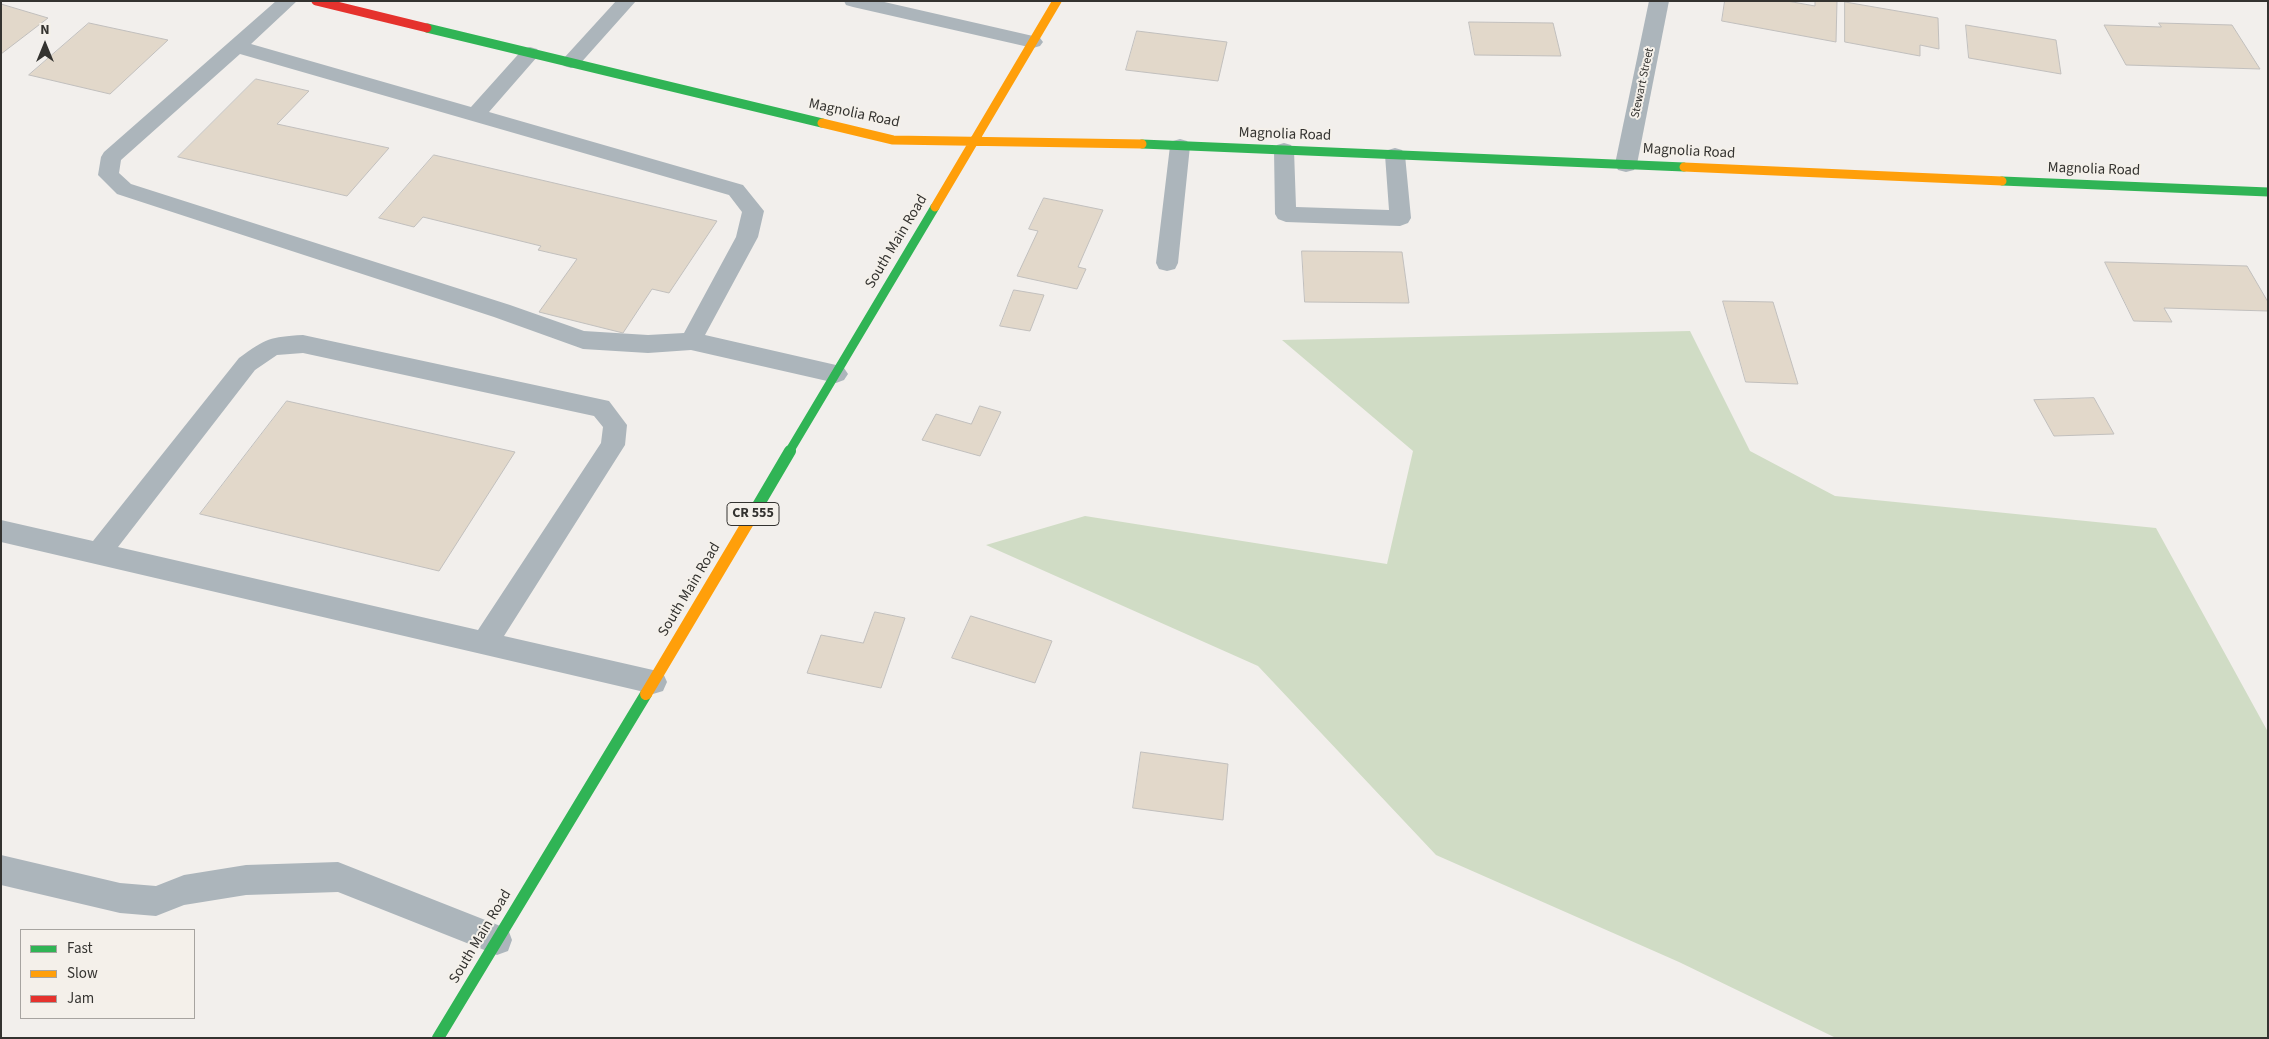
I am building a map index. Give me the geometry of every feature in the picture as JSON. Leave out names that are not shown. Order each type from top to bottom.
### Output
[{"type":"street","name":"Magnolia Road","points":[[316,1],[892,140],[1090,142],[2268,192]]},
{"type":"street","name":"South Main Road","points":[[438,1038],[1057,1]]},
{"type":"street","name":"Stewart Street","points":[[1626,164],[1659,1]]},
{"type":"lane","points":[[288,1],[112,157],[108,175],[124,189],[502,311],[583,340],[648,344],[691,341],[836,374]]},
{"type":"lane","points":[[571,62],[627,1]]},
{"type":"lane","points":[[853,1],[1033,42]]},
{"type":"lane","points":[[238,47],[736,190],[753,211],[747,237],[691,341]]},
{"type":"lane","points":[[475,115],[530,53]]},
{"type":"lane","points":[[1167,263],[1180,146]]},
{"type":"lane","points":[[1284,150],[1286,214],[1400,218],[1395,155]]},
{"type":"lane","points":[[98,554],[246,364],[272,346],[303,344],[601,408],[616,425],[614,445],[484,644]]},
{"type":"lane","points":[[1,531],[652,682]]},
{"type":"lane","points":[[1,870],[120,898],[156,901],[184,890],[246,880],[338,877],[497,940]]},
{"type":"green space","points":[[1690,331],[1750,451],[1835,496],[2156,528],[2268,732],[2268,1038],[1836,1038],[1679,962],[1436,855],[1258,666],[986,545],[1085,516],[1387,564],[1413,451],[1282,340]]},
{"type":"building","points":[[1725,1],[1787,1],[1815,6],[1815,1],[1837,1],[1836,42],[1722,21]]},
{"type":"building","points":[[1845,2],[1938,18],[1939,49],[1920,45],[1920,56],[1845,42]]},
{"type":"building","points":[[1,4],[48,18],[1,54]]},
{"type":"building","points":[[1469,22],[1553,23],[1561,56],[1475,55]]},
{"type":"building","points":[[89,23],[168,40],[110,94],[29,75]]},
{"type":"building","points":[[2159,23],[2232,25],[2260,69],[2126,65],[2104,25],[2161,27]]},
{"type":"building","points":[[1966,25],[2056,40],[2061,74],[1969,58]]},
{"type":"building","points":[[1137,31],[1227,42],[1218,81],[1126,70]]},
{"type":"building","points":[[256,79],[309,91],[277,124],[389,148],[347,196],[178,157]]},
{"type":"building","points":[[434,155],[717,221],[669,293],[652,289],[623,333],[539,312],[577,259],[538,250],[541,246],[423,217],[414,227],[379,218]]},
{"type":"building","points":[[1044,198],[1103,210],[1078,267],[1086,269],[1077,289],[1017,276],[1038,231],[1029,229]]},
{"type":"building","points":[[1302,251],[1402,252],[1409,303],[1305,302]]},
{"type":"building","points":[[2105,262],[2247,266],[2268,302],[2268,311],[2164,308],[2172,322],[2134,321]]},
{"type":"building","points":[[1014,290],[1044,295],[1030,331],[1000,326]]},
{"type":"building","points":[[1723,301],[1773,302],[1798,384],[1746,382]]},
{"type":"building","points":[[2094,398],[2114,434],[2054,436],[2034,400]]},
{"type":"building","points":[[287,401],[515,452],[439,571],[200,514]]},
{"type":"building","points":[[980,406],[1001,412],[980,456],[922,440],[936,414],[971,424]]},
{"type":"building","points":[[875,612],[905,618],[881,688],[807,673],[821,635],[863,643]]},
{"type":"building","points":[[971,616],[1052,641],[1035,683],[952,658]]},
{"type":"building","points":[[1141,752],[1228,764],[1223,820],[1133,808]]},
{"type":"traffic: fast","points":[[427,28],[822,123]]},
{"type":"traffic: fast","points":[[1142,144],[1684,167]]},
{"type":"traffic: fast","points":[[2002,181],[2268,192]]},
{"type":"traffic: fast","points":[[753,514],[935,207]]},
{"type":"traffic: fast","points":[[438,1038],[646,694]]},
{"type":"traffic: slow","points":[[935,207],[1057,1]]},
{"type":"traffic: slow","points":[[822,123],[893,140],[1142,144]]},
{"type":"traffic: slow","points":[[1684,167],[2002,181]]},
{"type":"traffic: slow","points":[[646,694],[753,514]]},
{"type":"traffic: jam","points":[[316,1],[427,28]]}]
